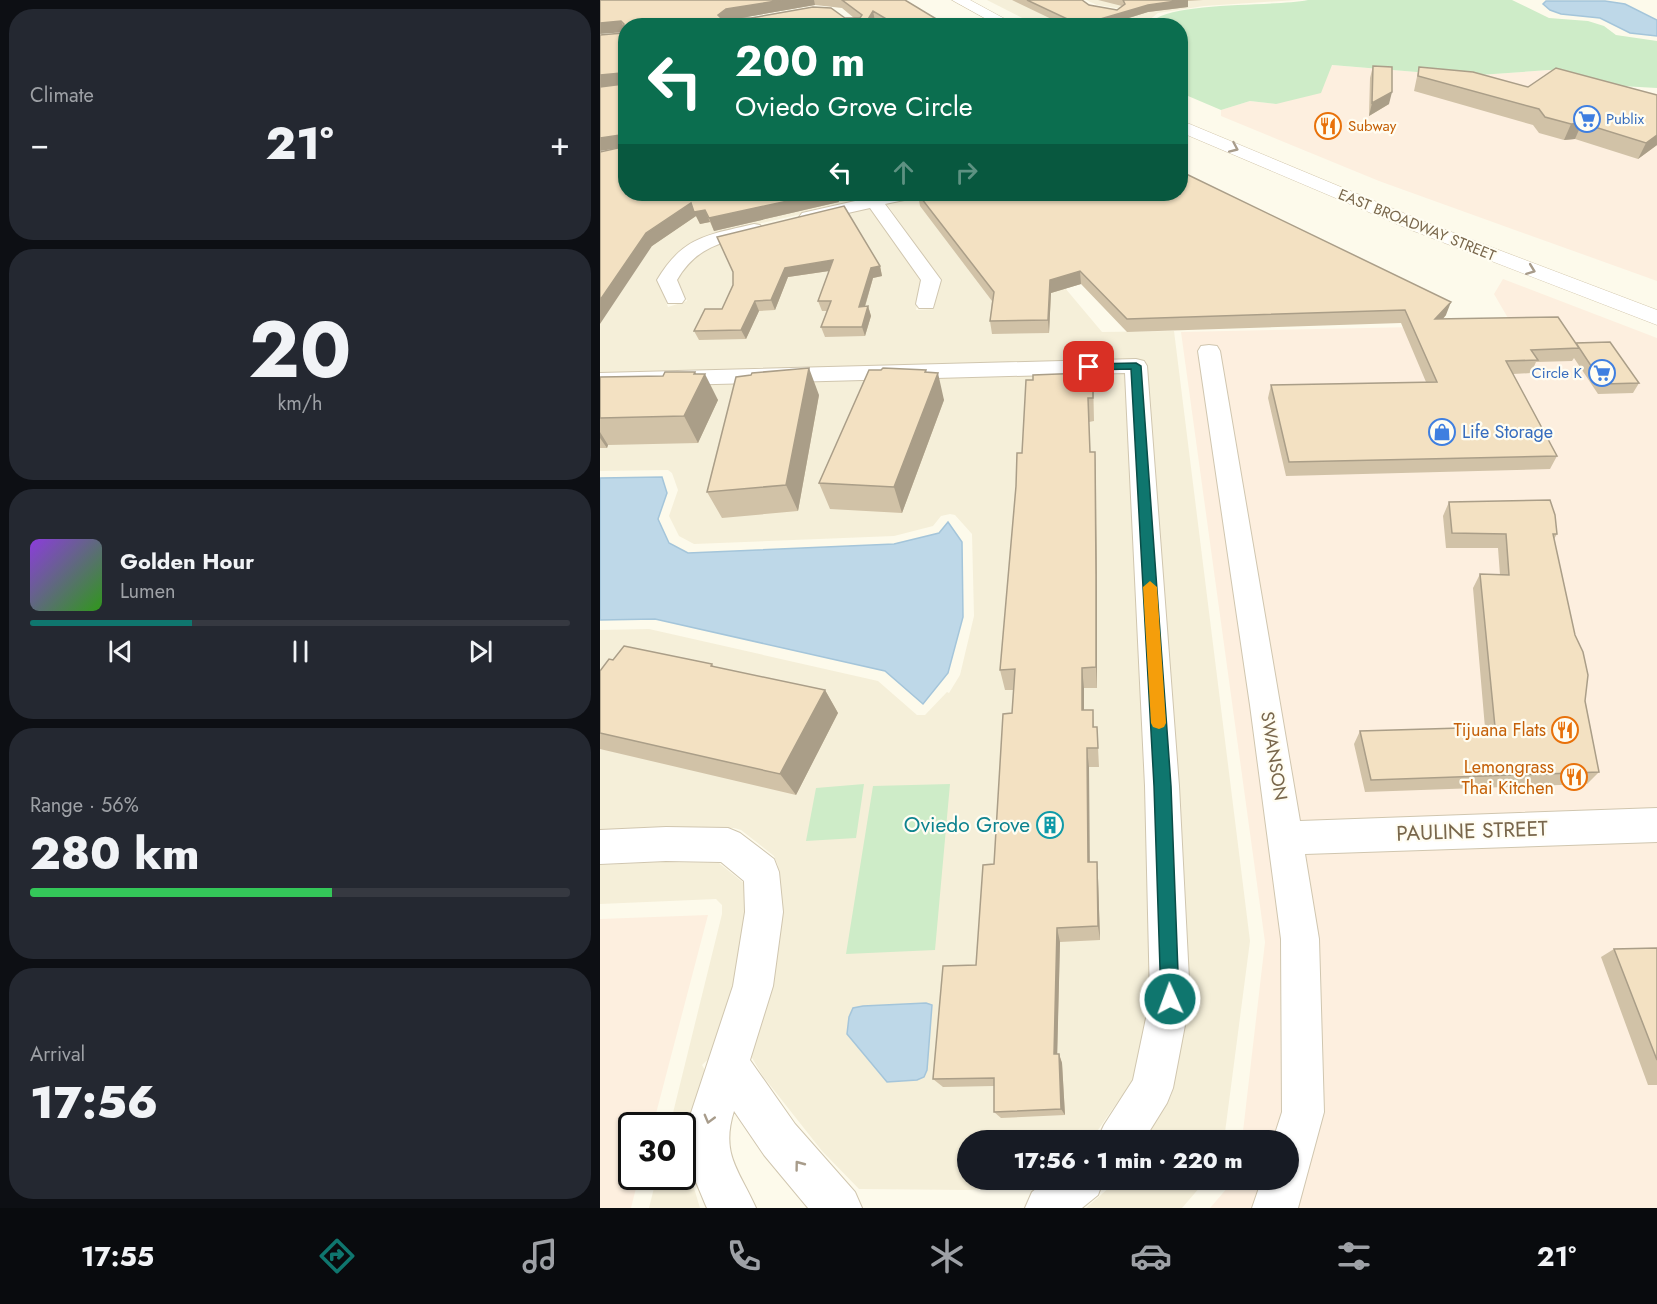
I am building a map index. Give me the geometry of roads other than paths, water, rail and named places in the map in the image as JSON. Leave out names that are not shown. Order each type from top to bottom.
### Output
[{"type":"main road","points":[[942,0],[970,18]]},
{"type":"main road","points":[[959,0],[995,18]]},
{"type":"main road","name":"EAST BROADWAY STREET","points":[[1188,111],[1346,179],[1657,297]]},
{"type":"main road","name":"EAST BROADWAY STREET","points":[[1188,128],[1327,189],[1657,318]]},
{"type":"main road","points":[[1327,189],[1346,179]]},
{"type":"street","points":[[788,221],[858,201]]},
{"type":"street","points":[[875,201],[931,280],[926,304]]},
{"type":"street","points":[[675,300],[667,280],[679,260],[693,249],[723,236],[766,226]]},
{"type":"street","name":"SWANSON","points":[[1209,351],[1300,939],[1303,1112],[1298,1130]]},
{"type":"street","points":[[600,380],[1136,366],[1162,786],[1170,999],[1152,1088],[1125,1130]]},
{"type":"street","name":"PAULINE STREET","points":[[1286,838],[1657,825]]},
{"type":"street","points":[[600,848],[666,844],[728,845],[761,872],[764,912],[753,986],[706,1128],[707,1149],[721,1193],[733,1208]]},
{"type":"street","points":[[729,1064],[746,1094],[806,1174],[839,1208]]},
{"type":"street","points":[[1048,1208],[1069,1190]]},
{"type":"street","points":[[1275,1208],[1281,1190]]},
{"type":"water","points":[[1546,1],[1605,1],[1625,4],[1657,20],[1657,36],[1630,33],[1600,18],[1561,14],[1550,10],[1543,4]]},
{"type":"water","points":[[662,477],[667,493],[658,519],[669,543],[688,553],[894,544],[939,533],[948,522],[962,542],[963,617],[948,673],[923,704],[885,671],[655,619],[600,620],[600,478]]},
{"type":"water","points":[[926,1003],[932,1005],[927,1070],[924,1077],[917,1080],[887,1082],[847,1034],[849,1017],[853,1008]]},
{"type":"place","name":"Publix","points":[[1587,119]]},
{"type":"place","name":"Subway","points":[[1328,126]]},
{"type":"place","name":"Circle K","points":[[1602,373]]},
{"type":"place","name":"Life Storage","points":[[1442,432]]},
{"type":"place","name":"Tijuana Flats","points":[[1565,730]]},
{"type":"place","name":"Lemongrass Thai Kitchen","points":[[1574,777]]},
{"type":"place","name":"Oviedo Grove","points":[[1050,825]]}]
